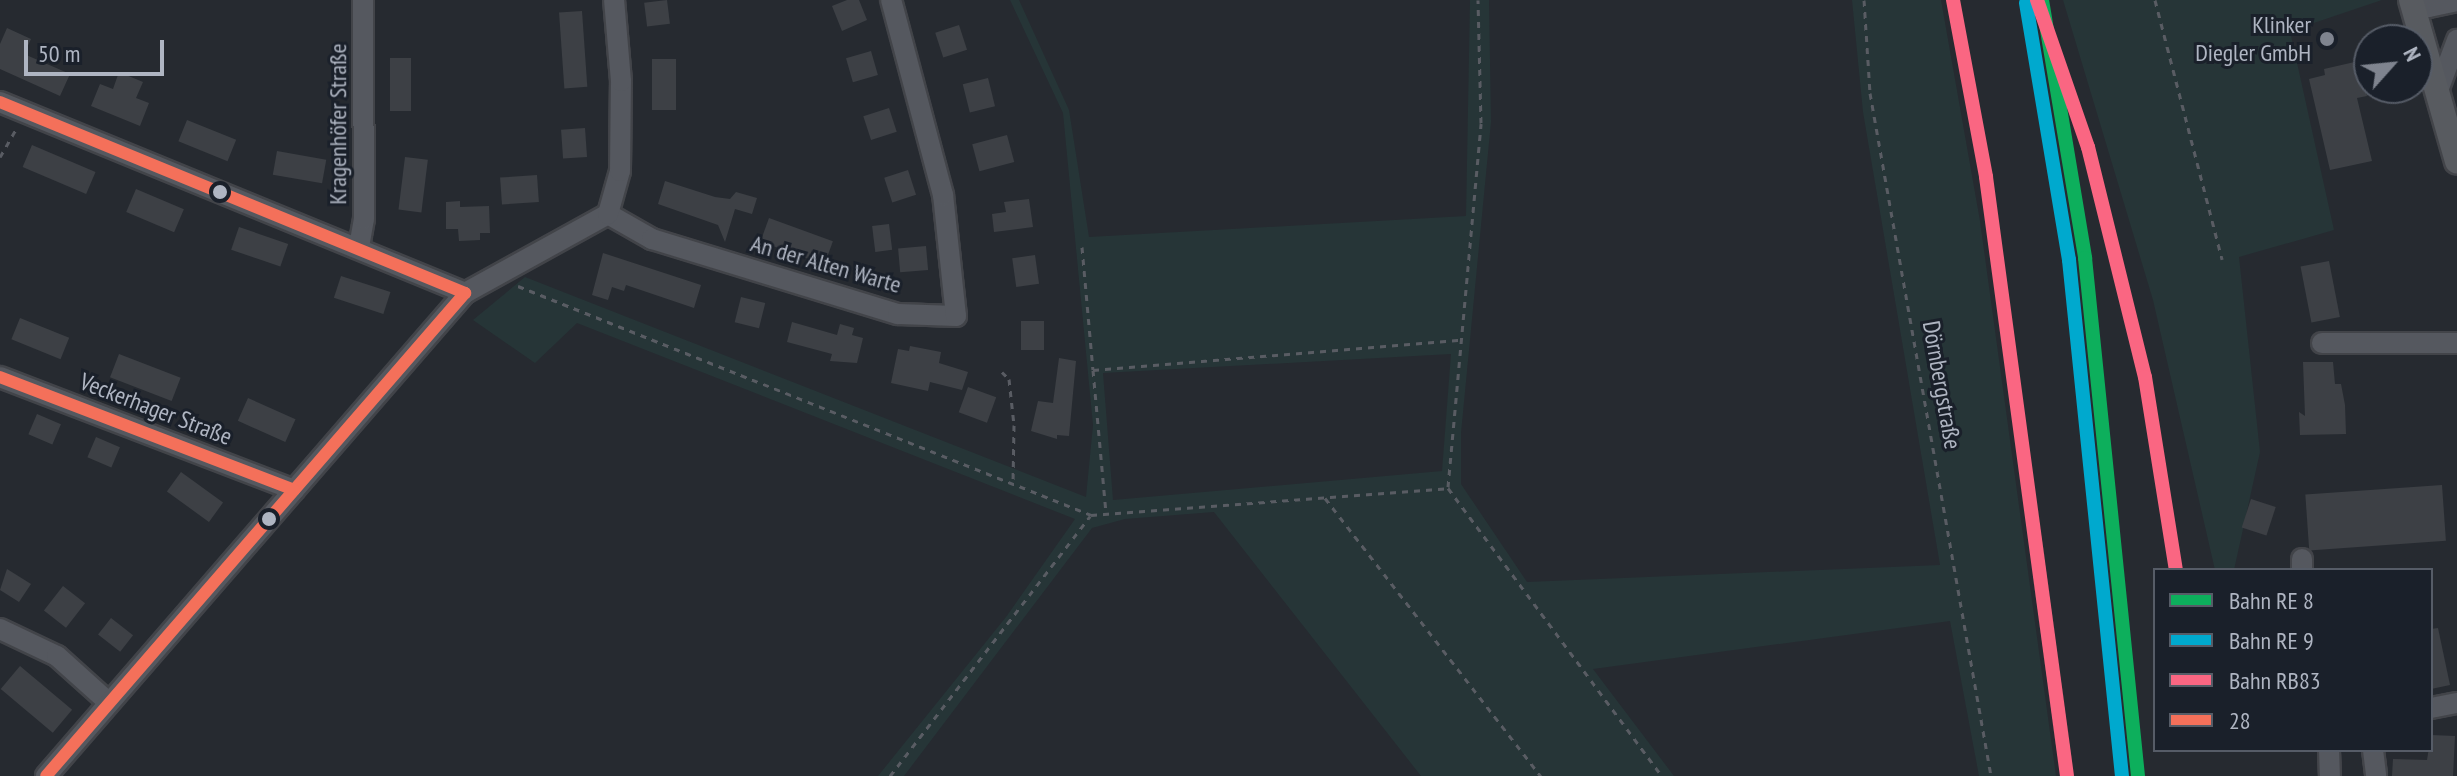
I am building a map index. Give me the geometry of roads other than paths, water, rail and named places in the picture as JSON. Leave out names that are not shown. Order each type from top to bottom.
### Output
[{"type":"main road","points":[[2412,1],[2457,162]]},
{"type":"street","name":"Kragenhöfer Straße","points":[[359,247],[363,0]]},
{"type":"street","points":[[46,776],[465,293],[608,214],[620,171],[621,81],[614,0]]},
{"type":"street","name":"An der Alten Warte","points":[[608,214],[652,239],[898,314],[956,316],[943,195],[891,0]]},
{"type":"street","points":[[2412,1],[2429,7],[2457,1]]},
{"type":"street","points":[[2437,93],[2457,40]]},
{"type":"street","points":[[0,102],[465,293]]},
{"type":"street","points":[[2322,343],[2457,343]]},
{"type":"street","name":"Veckerhager Straße","points":[[0,377],[294,490]]},
{"type":"street","points":[[0,629],[57,656],[108,702]]},
{"type":"street","points":[[2433,708],[2457,703]]},
{"type":"street","points":[[2329,752],[2330,776]]},
{"type":"street","points":[[2373,752],[2376,776]]},
{"type":"rail line","name":"RB83","points":[[1953,0],[1986,177],[2067,776]]},
{"type":"rail line","name":"RB83","points":[[2037,0],[2088,147],[2145,377],[2176,568]]},
{"type":"place","name":"Klinker Diegler GmbH","points":[[2327,39]]}]
